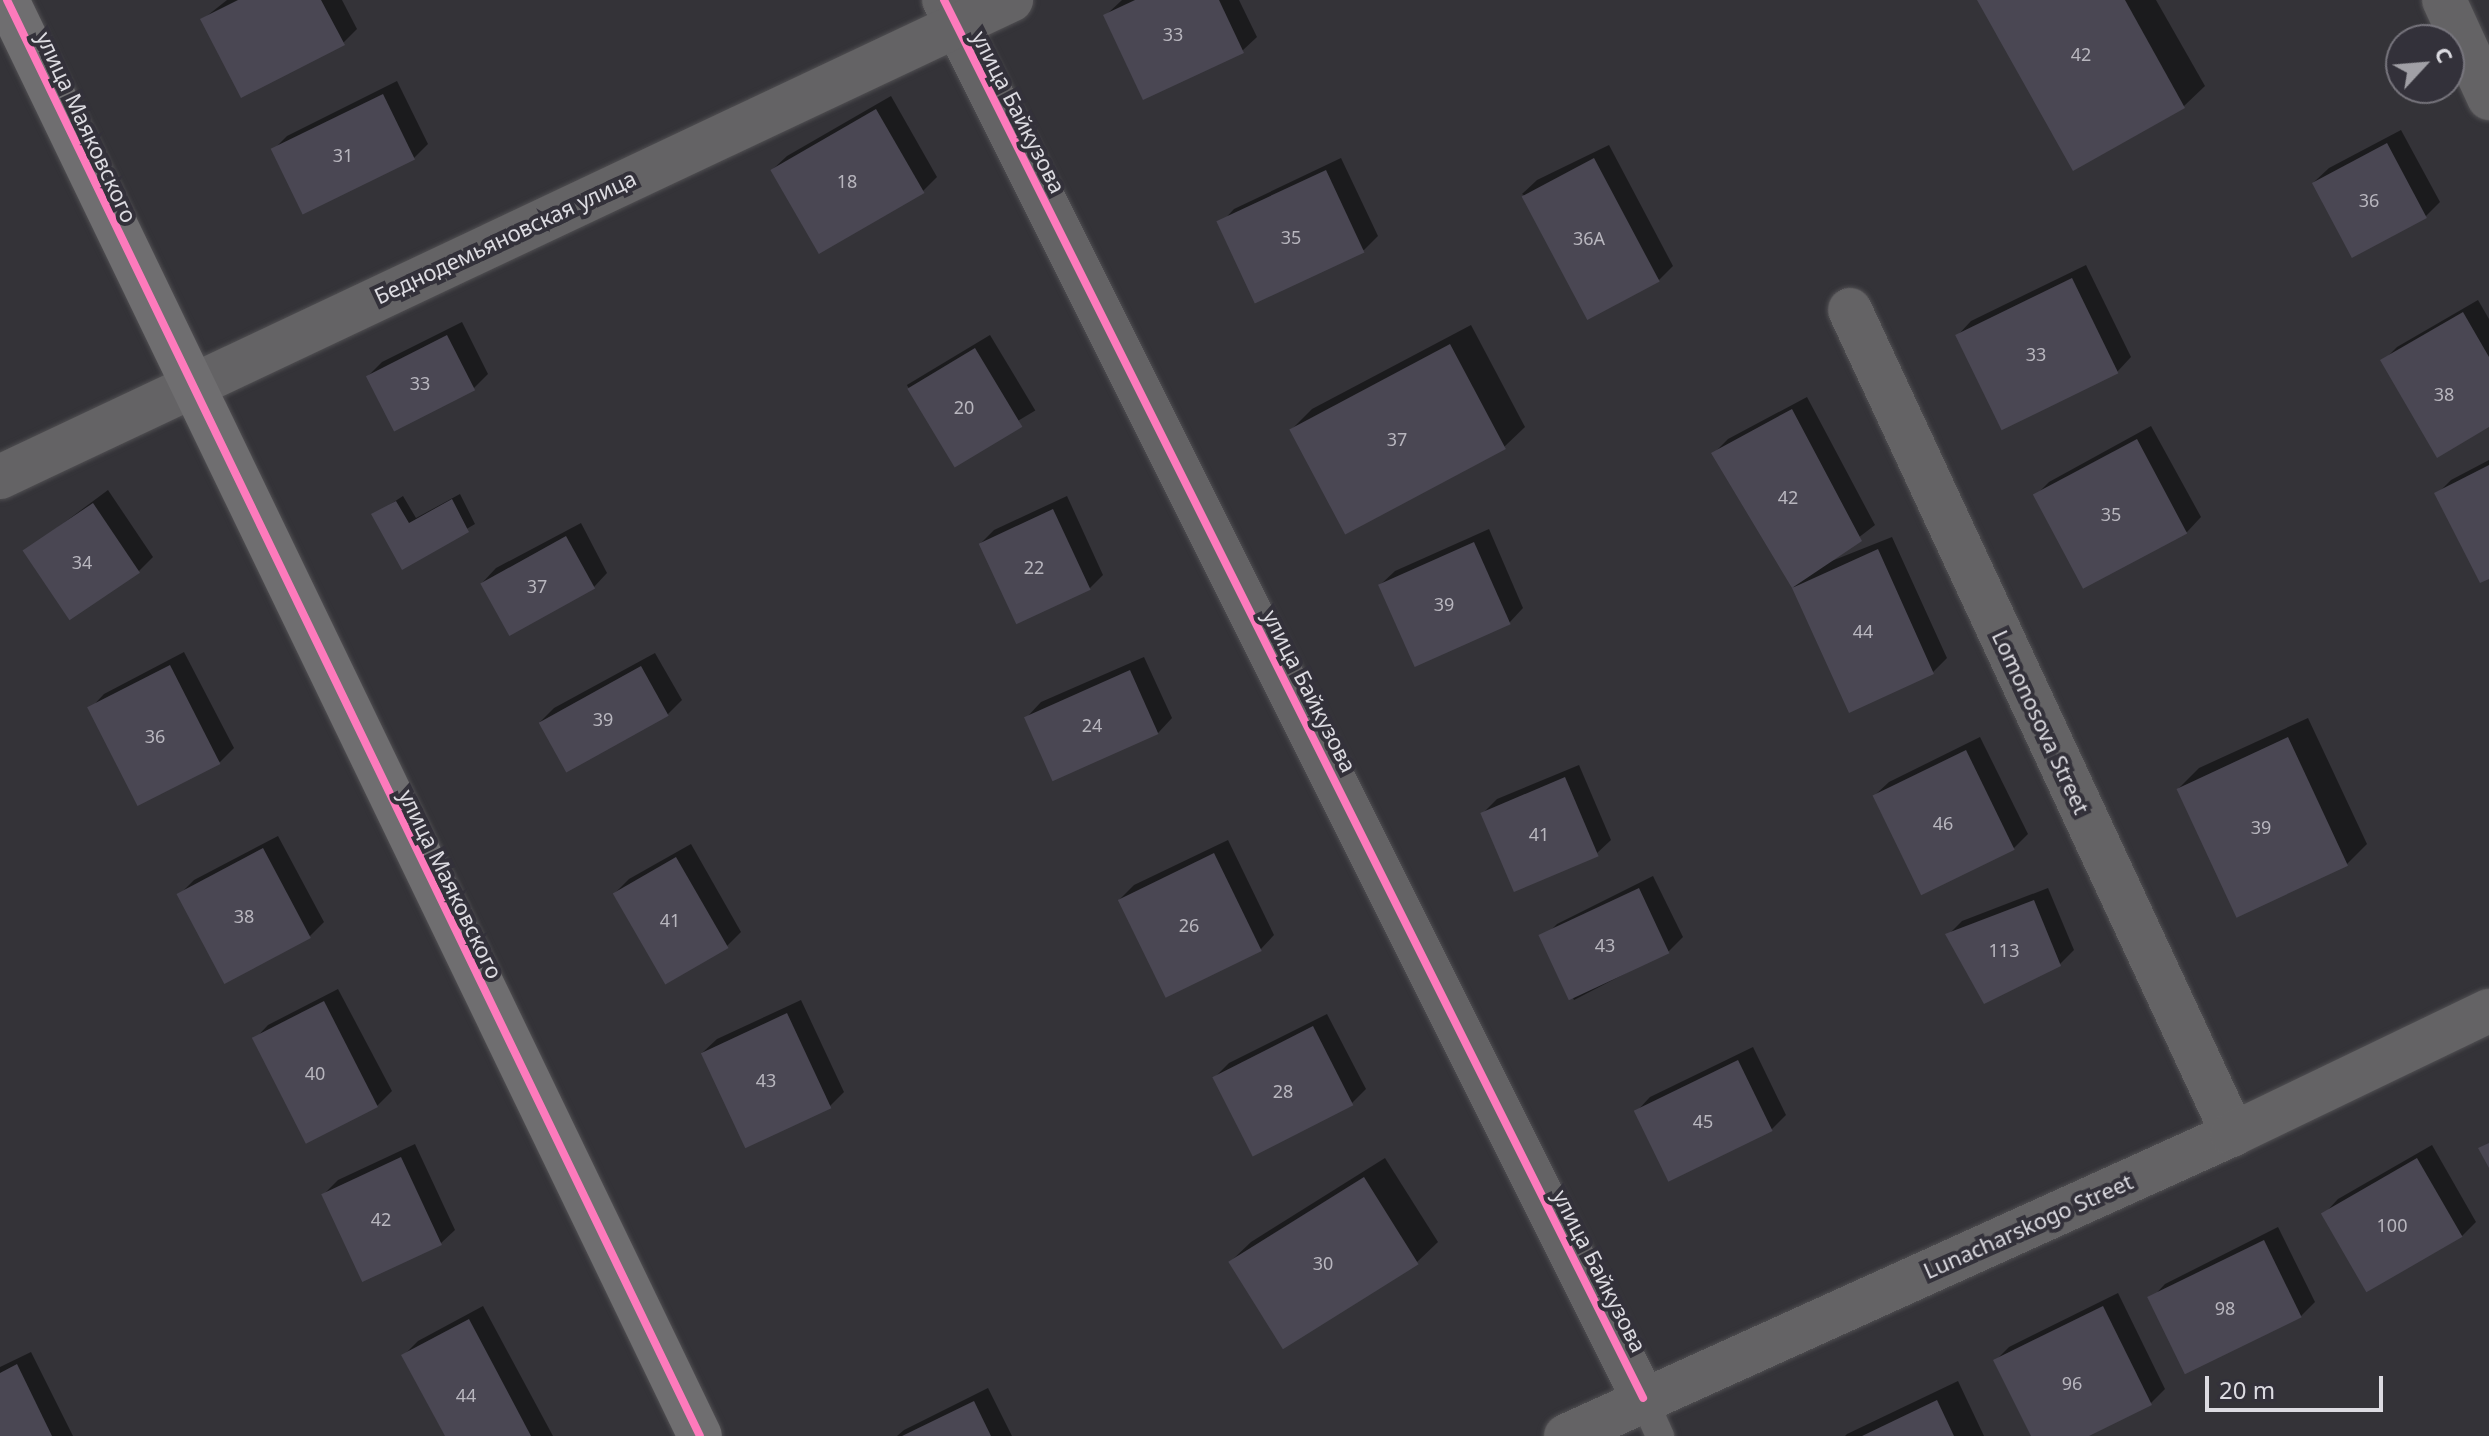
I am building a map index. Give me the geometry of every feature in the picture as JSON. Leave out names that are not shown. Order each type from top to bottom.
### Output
[{"type":"street","name":"улица Маяковского","points":[[7,0],[189,386],[700,1436]]},
{"type":"street","name":"Беднодемьяновская улица","points":[[0,477],[950,13],[1011,0]]},
{"type":"street","points":[[2444,0],[2489,98]]},
{"type":"street","name":"улица Байкузова","points":[[950,13],[1652,1417]]},
{"type":"street","name":"Lomonosova Street","points":[[1850,310],[2233,1134]]},
{"type":"street","name":"Lunacharskogo Street","points":[[1566,1436],[1652,1417],[2489,1011]]},
{"type":"building","points":[[238,0],[321,0],[345,45],[241,98],[200,19]]},
{"type":"building","points":[[1135,0],[1219,0],[1244,53],[1143,100],[1103,15]]},
{"type":"building","points":[[1977,0],[2125,0],[2185,108],[2073,171]]},
{"type":"building","points":[[383,94],[415,160],[303,214],[271,149]]},
{"type":"building","points":[[876,109],[924,193],[819,254],[770,170]]},
{"type":"building","points":[[2387,143],[2427,218],[2352,258],[2312,183]]},
{"type":"building","points":[[1594,158],[1660,282],[1587,320],[1522,196]]},
{"type":"building","points":[[1326,170],[1364,252],[1255,304],[1216,221]]},
{"type":"building","points":[[2072,278],[2118,373],[2002,430],[1955,335]]},
{"type":"building","points":[[2463,312],[2489,357],[2489,427],[2437,458],[2380,360]]},
{"type":"building","points":[[447,335],[475,390],[394,432],[366,376]]},
{"type":"building","points":[[1450,344],[1506,449],[1345,535],[1289,429]]},
{"type":"building","points":[[975,348],[1022,427],[955,468],[907,389]]},
{"type":"building","points":[[1792,409],[1862,541],[1792,588],[1711,453]]},
{"type":"building","points":[[2137,439],[2187,533],[2083,589],[2033,494]]},
{"type":"building","points":[[2489,465],[2489,579],[2480,583],[2434,493]]},
{"type":"building","points":[[452,499],[469,532],[402,570],[371,514],[396,501],[409,523]]},
{"type":"building","points":[[93,503],[140,573],[70,620],[23,551]]},
{"type":"building","points":[[1053,509],[1091,590],[1016,624],[979,544]]},
{"type":"building","points":[[566,536],[595,588],[509,636],[480,584]]},
{"type":"building","points":[[1474,542],[1511,624],[1415,667],[1378,585]]},
{"type":"building","points":[[1878,549],[1934,674],[1849,713],[1792,588]]},
{"type":"building","points":[[170,665],[220,764],[138,806],[87,707]]},
{"type":"building","points":[[641,666],[669,716],[566,773],[539,723]]},
{"type":"building","points":[[1130,670],[1158,734],[1053,781],[1024,717]]},
{"type":"building","points":[[2288,737],[2348,866],[2237,918],[2177,789]]},
{"type":"building","points":[[1966,750],[2015,850],[1921,895],[1873,796]]},
{"type":"building","points":[[1565,777],[1599,856],[1514,892],[1480,813]]},
{"type":"building","points":[[263,848],[311,938],[224,984],[176,894]]},
{"type":"building","points":[[1214,853],[1262,951],[1166,998],[1118,900]]},
{"type":"building","points":[[676,857],[728,948],[665,984],[613,893]]},
{"type":"building","points":[[1639,888],[1669,953],[1569,1000],[1538,935]]},
{"type":"building","points":[[2034,900],[2061,966],[1984,1004],[1945,934]]},
{"type":"building","points":[[324,1001],[378,1107],[306,1144],[252,1038]]},
{"type":"building","points":[[787,1013],[831,1108],[745,1148],[701,1053]]},
{"type":"building","points":[[1313,1026],[1353,1105],[1253,1157],[1212,1077]]},
{"type":"building","points":[[1738,1060],[1773,1131],[1668,1182],[1634,1111]]},
{"type":"building","points":[[2489,1143],[2489,1168],[2478,1148]]},
{"type":"building","points":[[401,1157],[442,1245],[362,1282],[321,1194]]},
{"type":"building","points":[[2417,1158],[2462,1237],[2366,1292],[2321,1214]]},
{"type":"building","points":[[1364,1177],[1419,1264],[1283,1349],[1228,1262]]},
{"type":"building","points":[[2264,1240],[2302,1317],[2185,1374],[2147,1297]]},
{"type":"building","points":[[2103,1306],[2152,1405],[2089,1436],[2031,1436],[1993,1360]]},
{"type":"building","points":[[469,1319],[531,1436],[445,1436],[401,1355]]},
{"type":"building","points":[[17,1364],[52,1436],[0,1436],[0,1373]]},
{"type":"building","points":[[1937,1400],[1954,1436],[1862,1436]]},
{"type":"building","points":[[974,1401],[991,1436],[902,1436]]},
{"type":"cycle path","points":[[7,0],[700,1436]]},
{"type":"cycle path","points":[[944,0],[1643,1398]]}]
